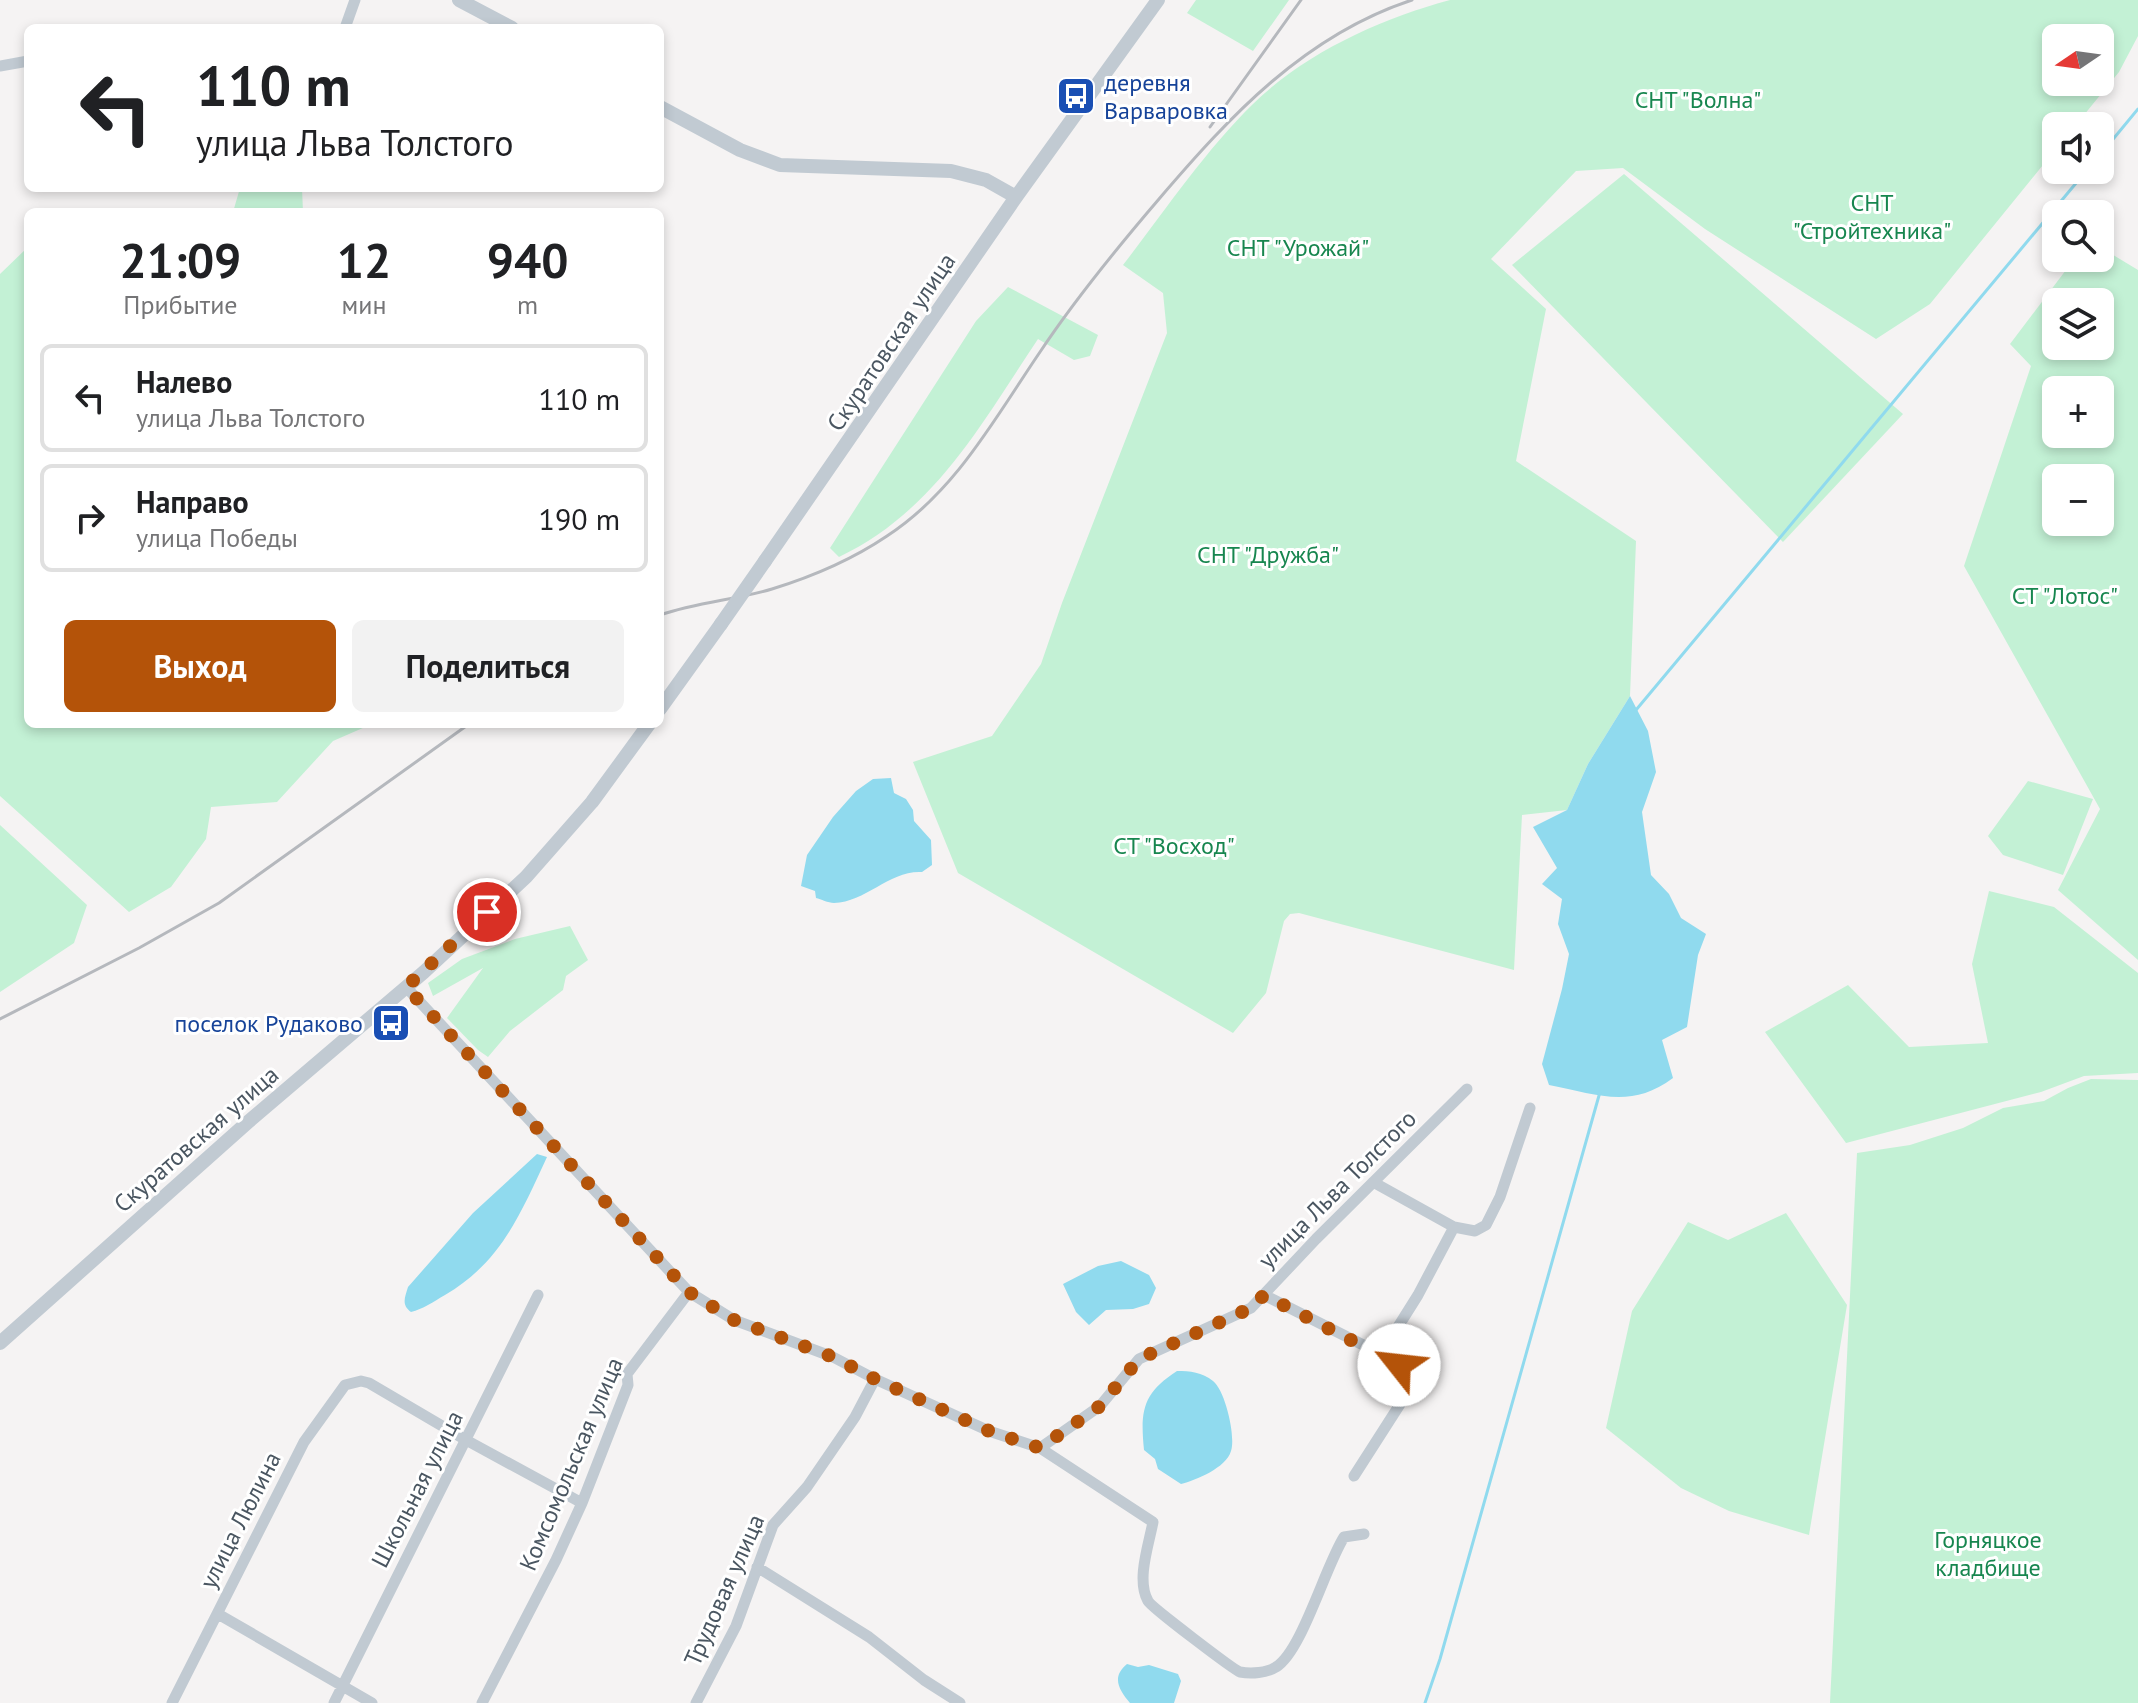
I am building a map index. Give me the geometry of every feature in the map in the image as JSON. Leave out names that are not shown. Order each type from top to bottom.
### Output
[{"type":"street","points":[[346,24],[355,0]]},
{"type":"street","points":[[459,0],[504,24]]},
{"type":"street","name":"Скуратовская улица","points":[[664,703],[1016,197],[1158,0]]},
{"type":"street","points":[[0,66],[24,62]]},
{"type":"street","points":[[664,109],[740,150],[780,165],[951,171],[986,180],[1016,197]]},
{"type":"street","name":"Скуратовская улица","points":[[0,1343],[271,1101],[406,987],[526,877],[592,802],[646,728]]},
{"type":"street","points":[[406,987],[689,1292],[734,1320],[833,1357],[989,1431],[1040,1448],[1153,1522],[1143,1583],[1148,1602],[1238,1671],[1266,1672],[1280,1665],[1303,1631],[1333,1553],[1344,1537],[1364,1534]]},
{"type":"street","name":"улица Льва Толстого","points":[[1040,1448],[1100,1406],[1139,1359],[1251,1308],[1467,1089]]},
{"type":"street","points":[[1373,1182],[1454,1227],[1475,1231],[1486,1225],[1500,1197],[1530,1108]]},
{"type":"street","points":[[1381,1354],[1418,1295],[1454,1227]]},
{"type":"street","name":"Комсомольская улица","points":[[482,1703],[582,1503],[628,1385],[627,1374],[689,1292]]},
{"type":"street","name":"Школьная улица","points":[[334,1703],[538,1295]]},
{"type":"street","points":[[1264,1295],[1381,1354],[1399,1365],[1409,1381],[1404,1398],[1354,1476]]},
{"type":"street","name":"Трудовая улица","points":[[696,1703],[736,1626],[773,1525],[807,1487],[855,1417],[875,1379]]},
{"type":"street","name":"улица Люлина","points":[[172,1703],[304,1442],[345,1385],[361,1381],[369,1383],[466,1440]]},
{"type":"street","points":[[466,1440],[582,1503]]},
{"type":"street","points":[[757,1567],[869,1637],[924,1680],[960,1703]]},
{"type":"street","points":[[218,1614],[372,1703]]},
{"type":"green space","points":[[1196,0],[1289,0],[1253,51],[1187,13]]},
{"type":"green space","points":[[1450,0],[2138,0],[2138,36],[2114,78],[2114,24],[2042,24],[2042,96],[2099,96],[2086,112],[2042,112],[2042,166],[1930,304],[1876,339],[1705,229],[1623,168],[1576,171],[1491,259],[1546,309],[1516,461],[1636,541],[1630,696],[1588,764],[1567,810],[1522,815],[1514,970],[1299,913],[1290,914],[1284,921],[1266,993],[1233,1033],[958,873],[913,762],[992,736],[1041,664],[1167,333],[1163,293],[1123,265],[1218,142],[1253,104],[1320,54],[1397,17]]},
{"type":"green space","points":[[1624,174],[1903,414],[1783,542],[1512,265]]},
{"type":"green space","points":[[239,192],[302,192],[303,208],[234,208]]},
{"type":"green space","points":[[24,251],[24,728],[363,728],[333,741],[277,802],[211,807],[206,839],[171,887],[129,912],[0,796],[0,274]]},
{"type":"green space","name":"СТ \"Лотос\"","points":[[2114,255],[2138,270],[2138,960],[2058,890],[2100,809],[1964,566],[2031,366],[2010,344],[2042,302],[2042,360],[2114,360],[2114,288],[2052,288],[2064,272],[2114,272]]},
{"type":"green space","points":[[1008,287],[1098,335],[1090,356],[1074,360],[1038,339],[975,433],[929,490],[873,538],[839,557],[830,548],[976,321]]},
{"type":"green space","points":[[2028,781],[2093,799],[2063,875],[2003,855],[1988,836]]},
{"type":"green space","points":[[0,825],[87,905],[74,943],[0,992]]},
{"type":"green space","points":[[1989,891],[2054,907],[2138,973],[2138,1073],[2084,1076],[2041,1092],[1846,1143],[1765,1032],[1848,985],[1909,1047],[1988,1043],[1972,964]]},
{"type":"green space","points":[[570,926],[588,960],[566,976],[563,990],[510,1031],[488,1057],[447,1018],[483,968],[433,996],[428,983],[462,959],[515,939]]},
{"type":"green space","name":"Горняцкое кладбище","points":[[2091,1079],[2138,1080],[2138,1703],[1830,1703],[1857,1153],[1910,1145],[1963,1128],[2003,1108],[2044,1101]]},
{"type":"green space","points":[[1786,1213],[1847,1305],[1809,1535],[1729,1511],[1681,1488],[1606,1428],[1632,1311],[1688,1222],[1728,1240]]},
{"type":"water","points":[[1630,696],[1648,731],[1656,772],[1642,812],[1651,875],[1669,894],[1681,918],[1706,934],[1698,955],[1687,1027],[1662,1040],[1673,1078],[1642,1094],[1613,1097],[1549,1085],[1542,1064],[1569,954],[1558,924],[1562,899],[1542,884],[1557,868],[1533,827],[1567,810],[1588,764]]},
{"type":"water","points":[[891,778],[894,793],[906,799],[913,810],[914,821],[931,840],[932,865],[922,872],[899,876],[846,901],[832,903],[816,898],[815,891],[801,886],[807,855],[833,817],[856,791],[873,779]]},
{"type":"water","points":[[537,1154],[547,1157],[518,1217],[495,1252],[464,1282],[411,1312],[405,1304],[408,1287],[473,1213]]},
{"type":"water","points":[[1121,1261],[1149,1275],[1156,1288],[1149,1304],[1133,1309],[1106,1310],[1089,1325],[1076,1312],[1063,1284],[1098,1266]]},
{"type":"water","points":[[1177,1371],[1200,1374],[1213,1381],[1225,1403],[1232,1435],[1231,1451],[1223,1463],[1181,1484],[1158,1469],[1155,1459],[1144,1450],[1143,1436],[1146,1404],[1157,1387]]},
{"type":"water","points":[[1127,1664],[1138,1667],[1149,1665],[1178,1674],[1181,1681],[1174,1703],[1130,1703],[1118,1684],[1119,1674]]},
{"type":"waterway","points":[[2114,138],[2138,109]]},
{"type":"waterway","points":[[1636,710],[2075,184]]},
{"type":"waterway","points":[[1425,1703],[1600,1092]]},
{"type":"railway","points":[[1210,127],[1301,0]]},
{"type":"railway","points":[[664,614],[758,593],[802,579],[860,552],[912,518],[934,498],[972,452],[1054,332],[1112,255],[1213,138],[1304,56],[1373,15],[1412,0]]},
{"type":"railway","points":[[0,1019],[219,903],[463,728]]},
{"type":"place","name":"деревня Варваровка","points":[[1076,96]]},
{"type":"place","name":"поселок Рудаково","points":[[391,1023]]},
{"type":"route","points":[[487,912],[406,987],[689,1292],[734,1320],[833,1357],[989,1431],[1040,1448],[1100,1406],[1139,1359],[1251,1308],[1264,1295],[1399,1365]]},
{"type":"park label","name":"СНТ \"Волна\"","points":[[1698,99]]},
{"type":"park label","name":"СНТ \"Стройтехника\"","points":[[1872,216]]},
{"type":"park label","name":"СНТ \"Урожай\"","points":[[1298,247]]},
{"type":"park label","name":"СНТ \"Дружба\"","points":[[1268,554]]},
{"type":"park label","name":"СТ \"Восход\"","points":[[1174,845]]}]
